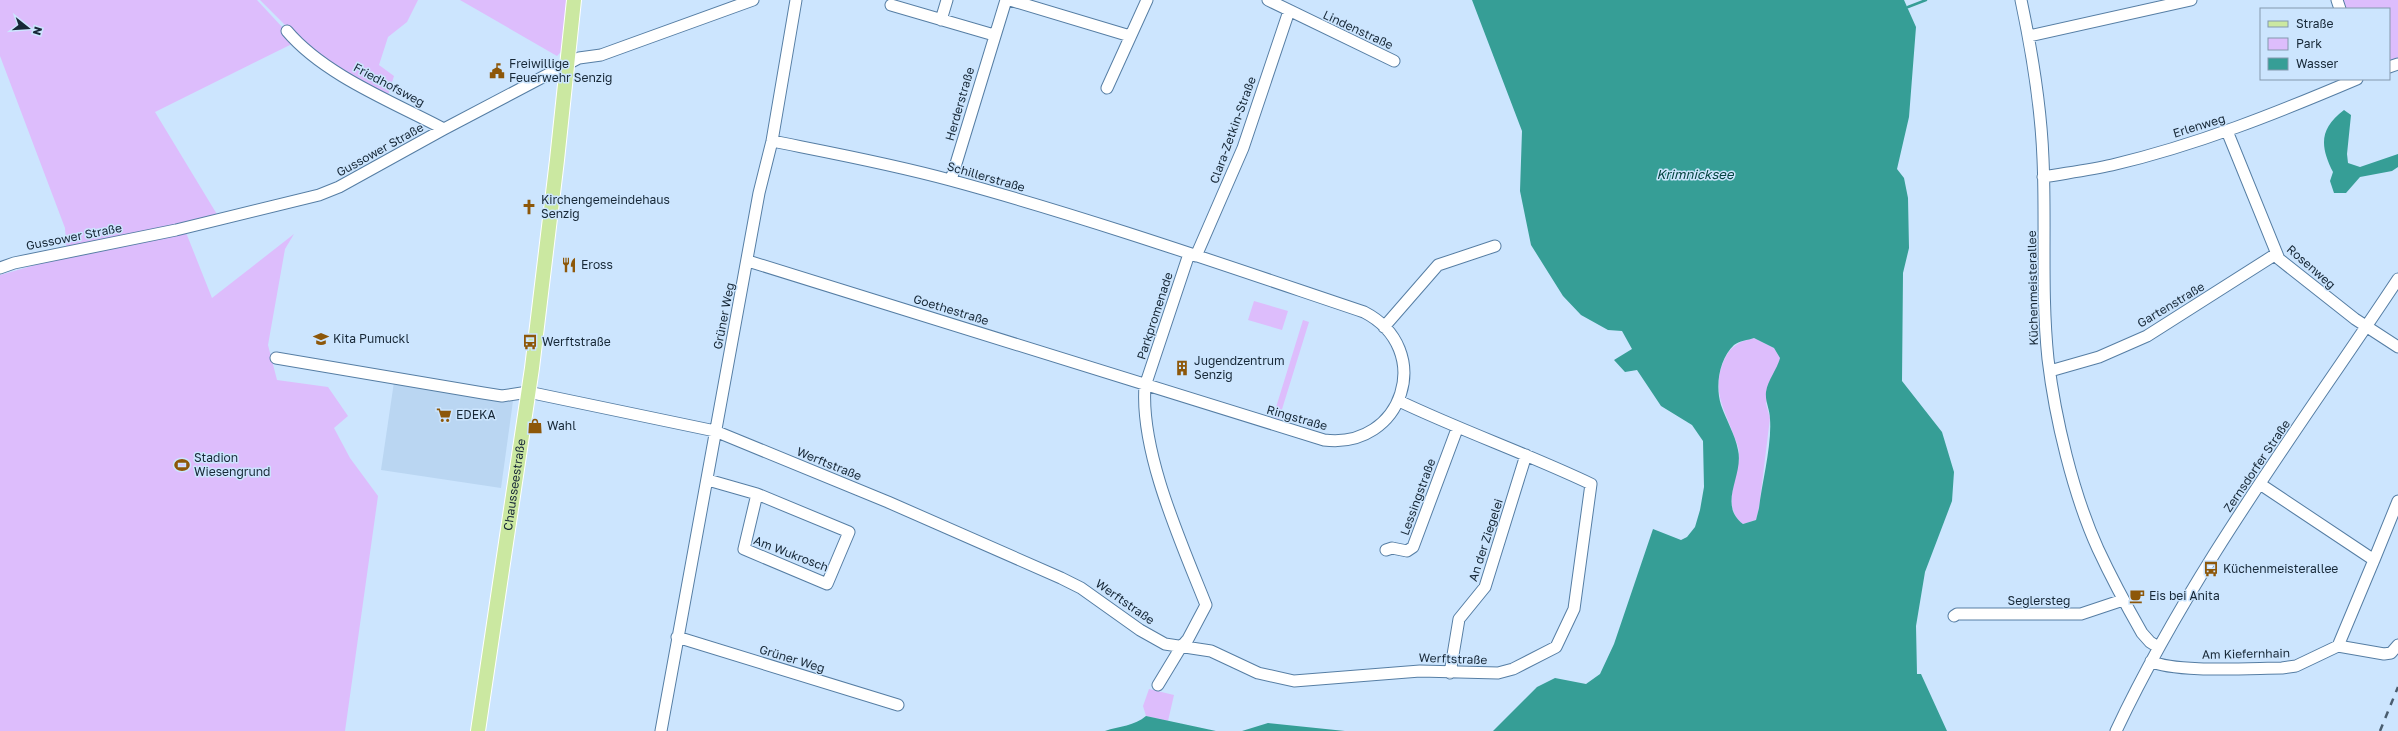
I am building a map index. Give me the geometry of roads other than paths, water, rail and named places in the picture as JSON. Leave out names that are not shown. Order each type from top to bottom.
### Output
[{"type":"main road","name":"Chausseestraße","points":[[478,731],[528,392],[568,63],[574,0]]},
{"type":"street","name":"Gussower Straße","points":[[0,268],[14,263],[176,230],[319,195],[339,187],[444,129],[579,58],[601,55],[753,0]]},
{"type":"street","name":"Grüner Weg","points":[[661,731],[677,637],[708,480],[715,431],[748,261],[759,193],[772,141],[796,0]]},
{"type":"street","points":[[941,20],[947,0]]},
{"type":"street","name":"Herderstraße","points":[[951,180],[994,35],[1006,0]]},
{"type":"street","points":[[1010,0],[1130,36]]},
{"type":"street","points":[[1107,88],[1147,0]]},
{"type":"street","name":"Lindenstraße","points":[[1268,0],[1394,61]]},
{"type":"street","name":"Küchenmeisterallee","points":[[2021,0],[2028,36],[2038,107],[2043,177],[2044,289],[2050,371],[2074,483],[2097,548],[2123,600],[2142,632],[2150,642],[2158,647]]},
{"type":"street","points":[[2028,36],[2191,0]]},
{"type":"street","points":[[891,5],[994,35]]},
{"type":"street","name":"Clara-Zetkin-Straße","points":[[1192,255],[1243,148],[1289,11]]},
{"type":"street","name":"Friedhofsweg","points":[[287,31],[297,43],[358,86],[444,129]]},
{"type":"street","name":"Erlenweg","points":[[2043,177],[2111,165],[2227,132],[2355,80]]},
{"type":"street","name":"Rosenweg","points":[[2227,132],[2276,254],[2334,303],[2366,327],[2398,347]]},
{"type":"street","name":"Schillerstraße","points":[[772,141],[881,163],[951,180],[1192,255]]},
{"type":"street","points":[[1384,327],[1438,265],[1495,246]]},
{"type":"street","name":"Gartenstraße","points":[[2050,371],[2099,357],[2147,336],[2276,254]]},
{"type":"street","name":"Ringstraße","points":[[1145,386],[1334,442],[1352,439],[1369,433],[1383,422],[1399,401],[1403,385],[1403,361],[1398,346],[1384,327],[1364,312],[1192,255]]},
{"type":"street","name":"Parkpromenade","points":[[1145,386],[1192,255]]},
{"type":"street","name":"Goethestraße","points":[[748,261],[1046,353],[1145,386]]},
{"type":"street","name":"Zernsdorfer Straße","points":[[2116,731],[2158,647],[2205,568],[2398,279]]},
{"type":"street","name":"Werftstraße","points":[[276,358],[502,396],[528,392],[715,431],[888,502],[1061,578],[1091,594],[1140,630],[1165,644],[1211,651],[1258,673],[1294,681],[1399,671],[1498,674],[1513,669],[1556,647],[1574,609],[1591,484],[1526,455]]},
{"type":"street","points":[[1145,386],[1144,406],[1149,444],[1206,605],[1188,639],[1181,647],[1158,685]]},
{"type":"street","points":[[1399,401],[1457,429],[1526,455]]},
{"type":"street","name":"Lessingstraße","points":[[1386,550],[1392,548],[1407,551],[1413,547],[1457,429]]},
{"type":"street","name":"An der Ziegelei","points":[[1450,673],[1459,619],[1485,587],[1526,455]]},
{"type":"street","name":"Am Wukrosch","points":[[708,480],[757,494],[849,532],[827,584],[744,549],[757,494]]},
{"type":"street","points":[[2260,484],[2374,560]]},
{"type":"street","points":[[2398,501],[2338,646],[2384,654],[2391,653],[2398,645]]},
{"type":"street","name":"Seglersteg","points":[[1954,616],[1957,614],[2081,614],[2123,600]]},
{"type":"street","name":"Grüner Weg","points":[[677,637],[898,705]]},
{"type":"street","name":"Am Kiefernhain","points":[[2151,661],[2163,666],[2188,668],[2282,668],[2296,666],[2338,646]]},
{"type":"water","name":"Krimnicksee","points":[[1472,0],[1904,0],[1916,27],[1909,117],[1897,169],[1904,178],[1908,198],[1909,248],[1903,273],[1902,381],[1942,432],[1954,472],[1952,501],[1925,572],[1916,626],[1917,674],[1921,674],[1947,731],[1493,731],[1537,687],[1555,678],[1586,684],[1600,674],[1614,644],[1653,529],[1681,540],[1687,537],[1695,527],[1704,487],[1703,441],[1692,425],[1661,406],[1637,370],[1625,372],[1614,360],[1632,349],[1622,331],[1608,330],[1581,315],[1563,296],[1531,245],[1520,191],[1522,131]],"holes":[[[1754,338],[1774,348],[1780,358],[1766,392],[1770,415],[1770,440],[1759,508],[1756,520],[1743,524],[1736,516],[1732,508],[1733,489],[1739,460],[1735,438],[1719,398],[1718,390],[1720,373],[1729,351],[1738,342]]]},
{"type":"water","points":[[2344,110],[2351,115],[2347,154],[2348,163],[2360,167],[2398,154],[2398,167],[2392,171],[2360,177],[2346,193],[2334,193],[2330,181],[2333,172],[2326,154],[2324,138],[2330,124]]},
{"type":"water","points":[[1146,716],[1216,731],[1105,731],[1132,724]]},
{"type":"water","points":[[1268,723],[1345,731],[1242,731]]},
{"type":"waterway","points":[[1908,7],[1926,0]]},
{"type":"railway","points":[[2380,731],[2398,687]]},
{"type":"place","name":"Freiwillige Feuerwehr Senzig","points":[[497,71]]},
{"type":"place","name":"Kirchengemeindehaus Senzig","points":[[529,207]]},
{"type":"place","name":"Eross","points":[[569,265]]},
{"type":"place","name":"Kita Pumuckl","points":[[321,339]]},
{"type":"place","name":"Werftstraße","points":[[530,342]]},
{"type":"place","name":"Jugendzentrum Senzig","points":[[1182,368]]},
{"type":"place","name":"EDEKA","points":[[444,415]]},
{"type":"place","name":"Wahl","points":[[535,426]]},
{"type":"place","name":"Stadion Wiesengrund","points":[[182,465]]},
{"type":"place","name":"Küchenmeisterallee","points":[[2211,569]]},
{"type":"place","name":"Eis bei Anita","points":[[2137,596]]}]
